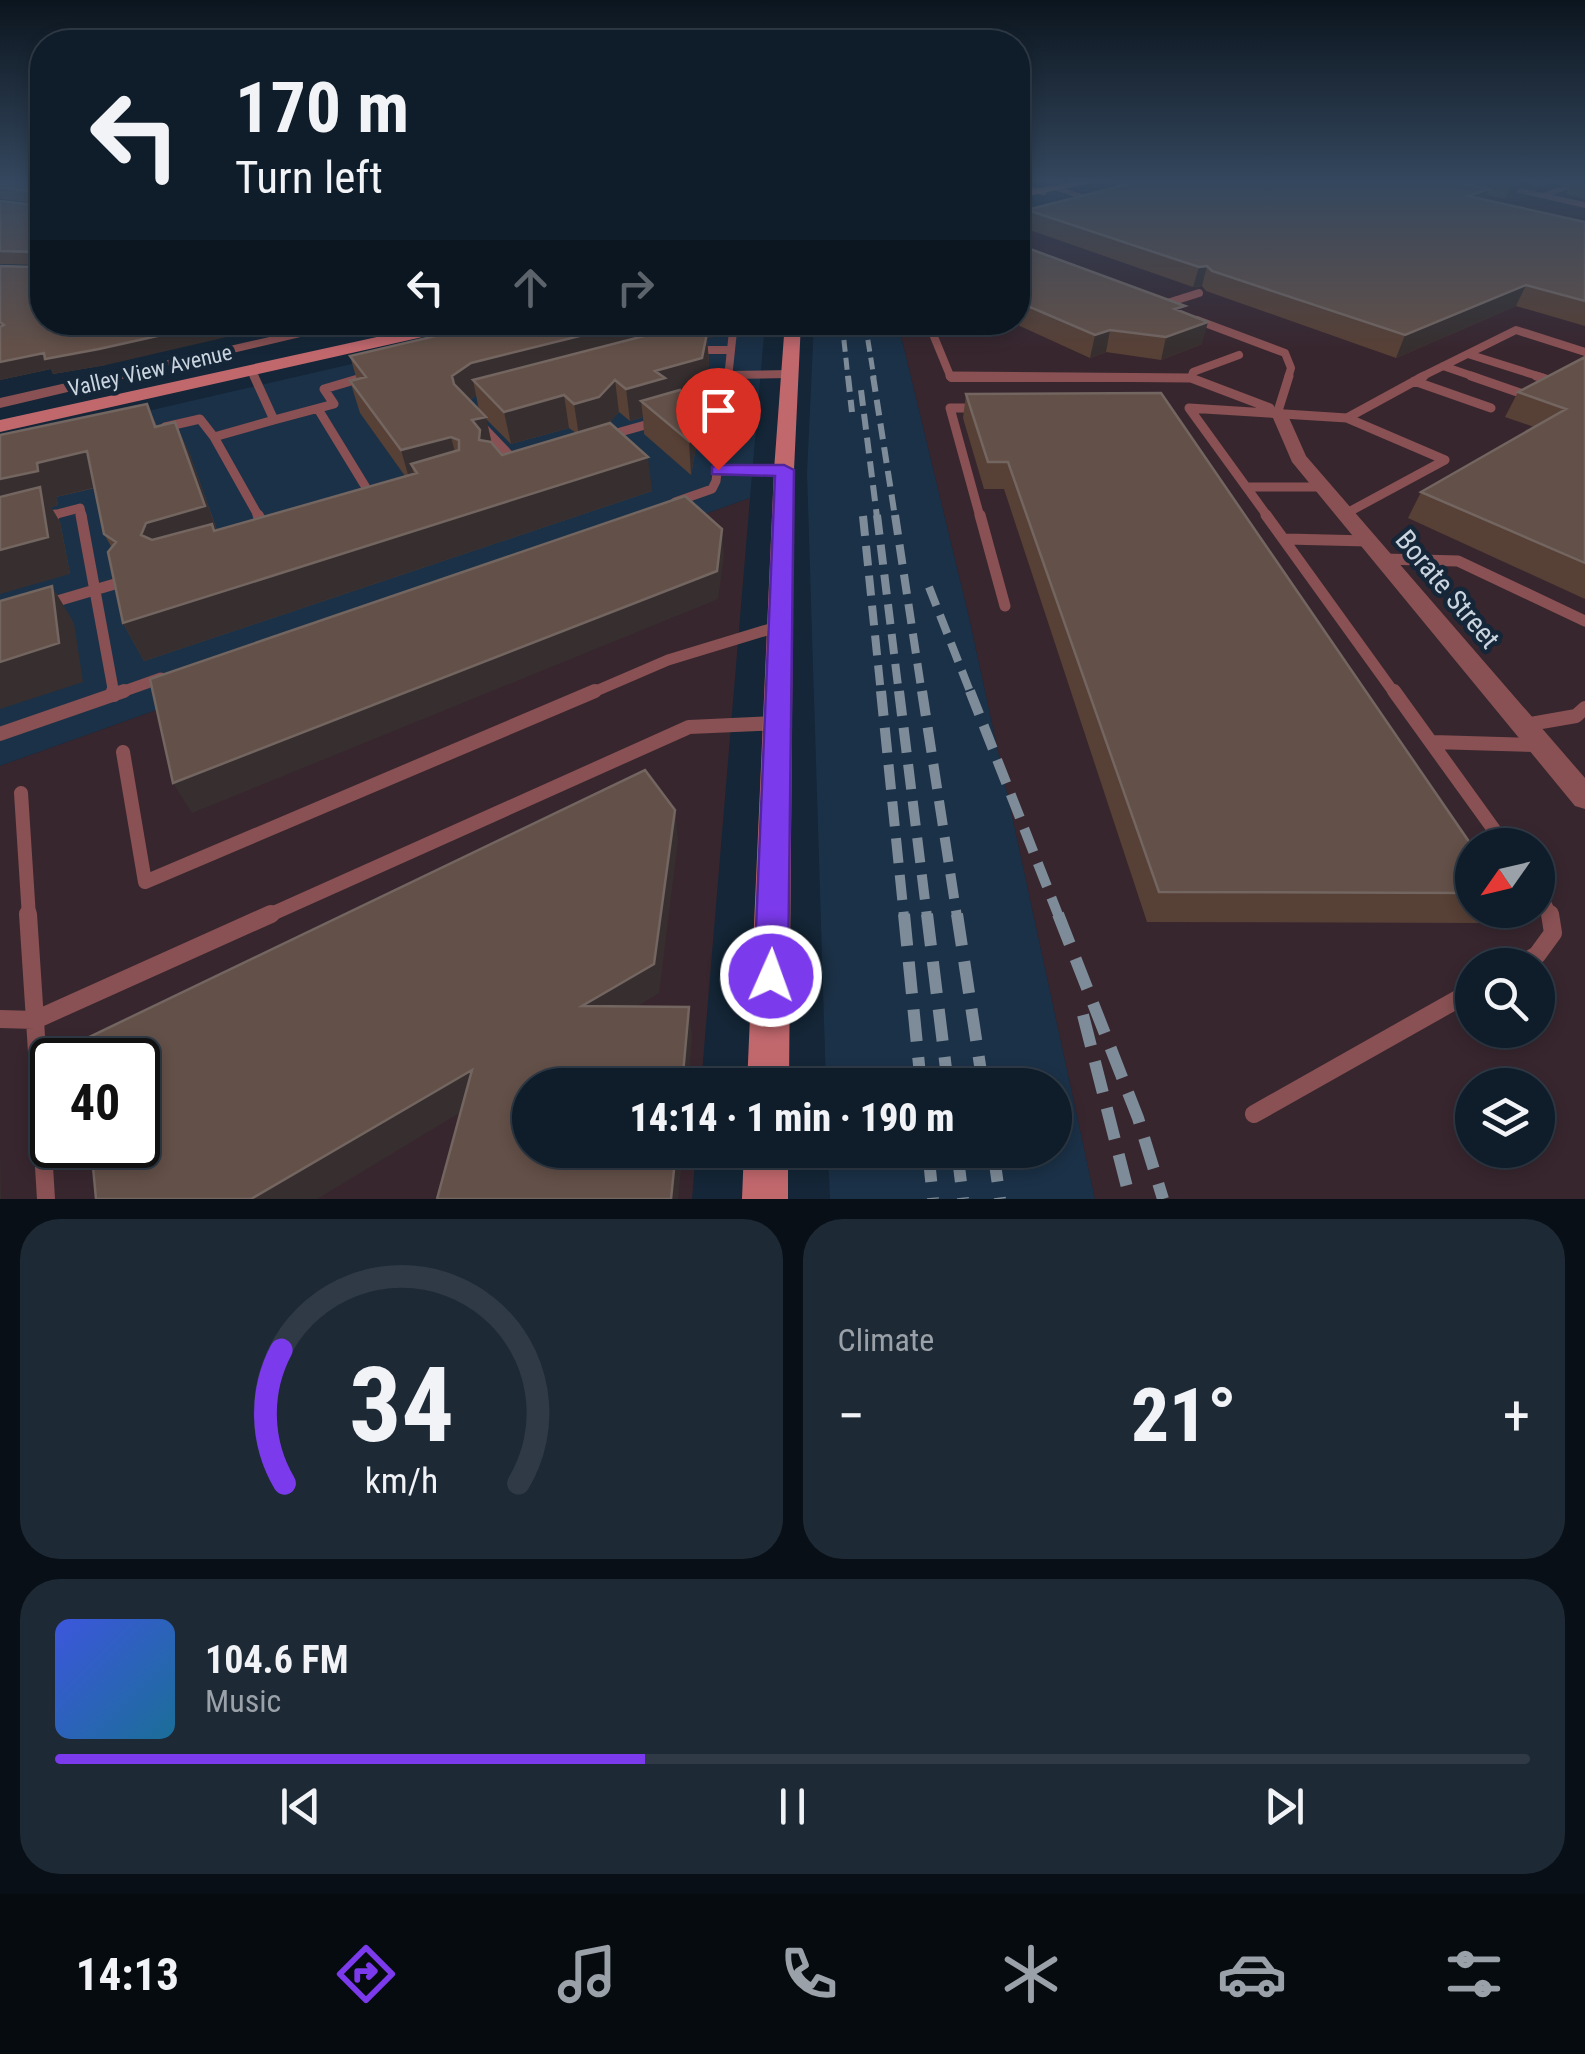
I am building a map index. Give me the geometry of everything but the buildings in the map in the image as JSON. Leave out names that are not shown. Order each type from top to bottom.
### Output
[{"type":"street","name":"Valley View Avenue","points":[[0,403],[299,335]]},
{"type":"street","name":"Valley View Avenue","points":[[0,426],[401,335]]},
{"type":"street","points":[[768,1068],[784,470],[792,335]]},
{"type":"street","name":"Borate Street","points":[[1278,411],[1298,458],[1585,798]]},
{"type":"street","points":[[764,1199],[765,1168]]},
{"type":"lane","points":[[1158,306],[1200,293]]},
{"type":"lane","points":[[1140,299],[1176,312]]},
{"type":"lane","points":[[1194,319],[1285,354],[1291,368],[1278,411]]},
{"type":"lane","points":[[1347,418],[1516,330],[1585,352]]},
{"type":"lane","points":[[655,509],[712,489],[718,470],[733,335]]},
{"type":"lane","points":[[933,335],[951,378],[1191,378],[1278,411]]},
{"type":"lane","points":[[687,350],[731,350]]},
{"type":"lane","points":[[1468,354],[1549,380]]},
{"type":"lane","points":[[1191,378],[1193,372],[1239,355]]},
{"type":"lane","points":[[1443,366],[1523,394]]},
{"type":"lane","points":[[250,370],[274,420]]},
{"type":"lane","points":[[214,437],[334,404],[324,389],[332,384],[388,371]]},
{"type":"lane","points":[[728,375],[790,374]]},
{"type":"lane","points":[[1414,381],[1492,408]]},
{"type":"lane","points":[[587,442],[710,406],[725,406]]},
{"type":"lane","points":[[1175,407],[1347,418],[1445,460],[1346,514]]},
{"type":"lane","points":[[990,408],[950,408],[1005,606]]},
{"type":"lane","points":[[1190,408],[1493,828]]},
{"type":"lane","points":[[318,409],[376,503]]},
{"type":"lane","points":[[146,432],[200,419],[271,537],[254,542]]},
{"type":"lane","points":[[480,424],[517,463]]},
{"type":"lane","points":[[505,466],[534,458]]},
{"type":"lane","points":[[718,470],[784,470]]},
{"type":"lane","points":[[1247,488],[1322,487]]},
{"type":"lane","points":[[358,508],[392,498]]},
{"type":"lane","points":[[32,521],[80,508],[114,694]]},
{"type":"lane","points":[[1286,539],[1458,561],[1585,621]]},
{"type":"lane","points":[[38,607],[126,580]]},
{"type":"lane","points":[[124,752],[145,882],[668,660],[780,626]]},
{"type":"lane","points":[[0,734],[170,675]]},
{"type":"lane","points":[[1524,725],[1576,716],[1585,708]]},
{"type":"lane","points":[[0,1019],[35,1020],[690,728],[778,723]]},
{"type":"lane","points":[[1433,742],[1540,745]]},
{"type":"lane","points":[[21,793],[46,1199]]},
{"type":"lane","points":[[1254,1114],[1455,1001]]},
{"type":"shaded area","points":[[1030,237],[1585,237],[1585,1199],[1095,1199],[1072,1093],[1072,1068],[1067,1068],[969,617],[901,335],[1030,335]]},
{"type":"shaded area","points":[[478,335],[764,335],[750,498],[0,766],[0,445]]},
{"type":"shaded area","points":[[813,335],[901,335],[969,617],[1067,1068],[825,1068],[807,473]]},
{"type":"shaded area","points":[[750,498],[702,1068],[512,1068],[512,1168],[695,1168],[692,1199],[0,1199],[0,766]]},
{"type":"shaded area","points":[[1072,1093],[1095,1199],[830,1199],[829,1168],[1072,1168]]},
{"type":"railway","points":[[843,335],[848,378]]},
{"type":"railway","points":[[867,335],[874,378]]},
{"type":"railway","points":[[848,376],[852,412]]},
{"type":"railway","points":[[873,376],[895,517]]},
{"type":"railway","points":[[861,390],[877,517]]},
{"type":"railway","points":[[877,515],[899,694]]},
{"type":"railway","points":[[895,515],[922,694]]},
{"type":"railway","points":[[863,516],[881,694]]},
{"type":"railway","points":[[929,587],[971,694]]},
{"type":"railway","points":[[881,691],[904,917]]},
{"type":"railway","points":[[899,691],[927,917]]},
{"type":"railway","points":[[922,691],[957,917]]},
{"type":"railway","points":[[970,691],[1059,917]]},
{"type":"railway","points":[[904,914],[919,1068]]},
{"type":"railway","points":[[927,914],[946,1068]]},
{"type":"railway","points":[[957,914],[980,1068]]},
{"type":"railway","points":[[1058,914],[1138,1118],[1163,1199]]},
{"type":"railway","points":[[1083,1015],[1130,1199]]},
{"type":"railway","points":[[930,1168],[933,1199]]},
{"type":"railway","points":[[959,1168],[963,1199]]},
{"type":"railway","points":[[996,1168],[1000,1199]]},
{"type":"route","points":[[718,470],[784,470],[771,976]]}]
